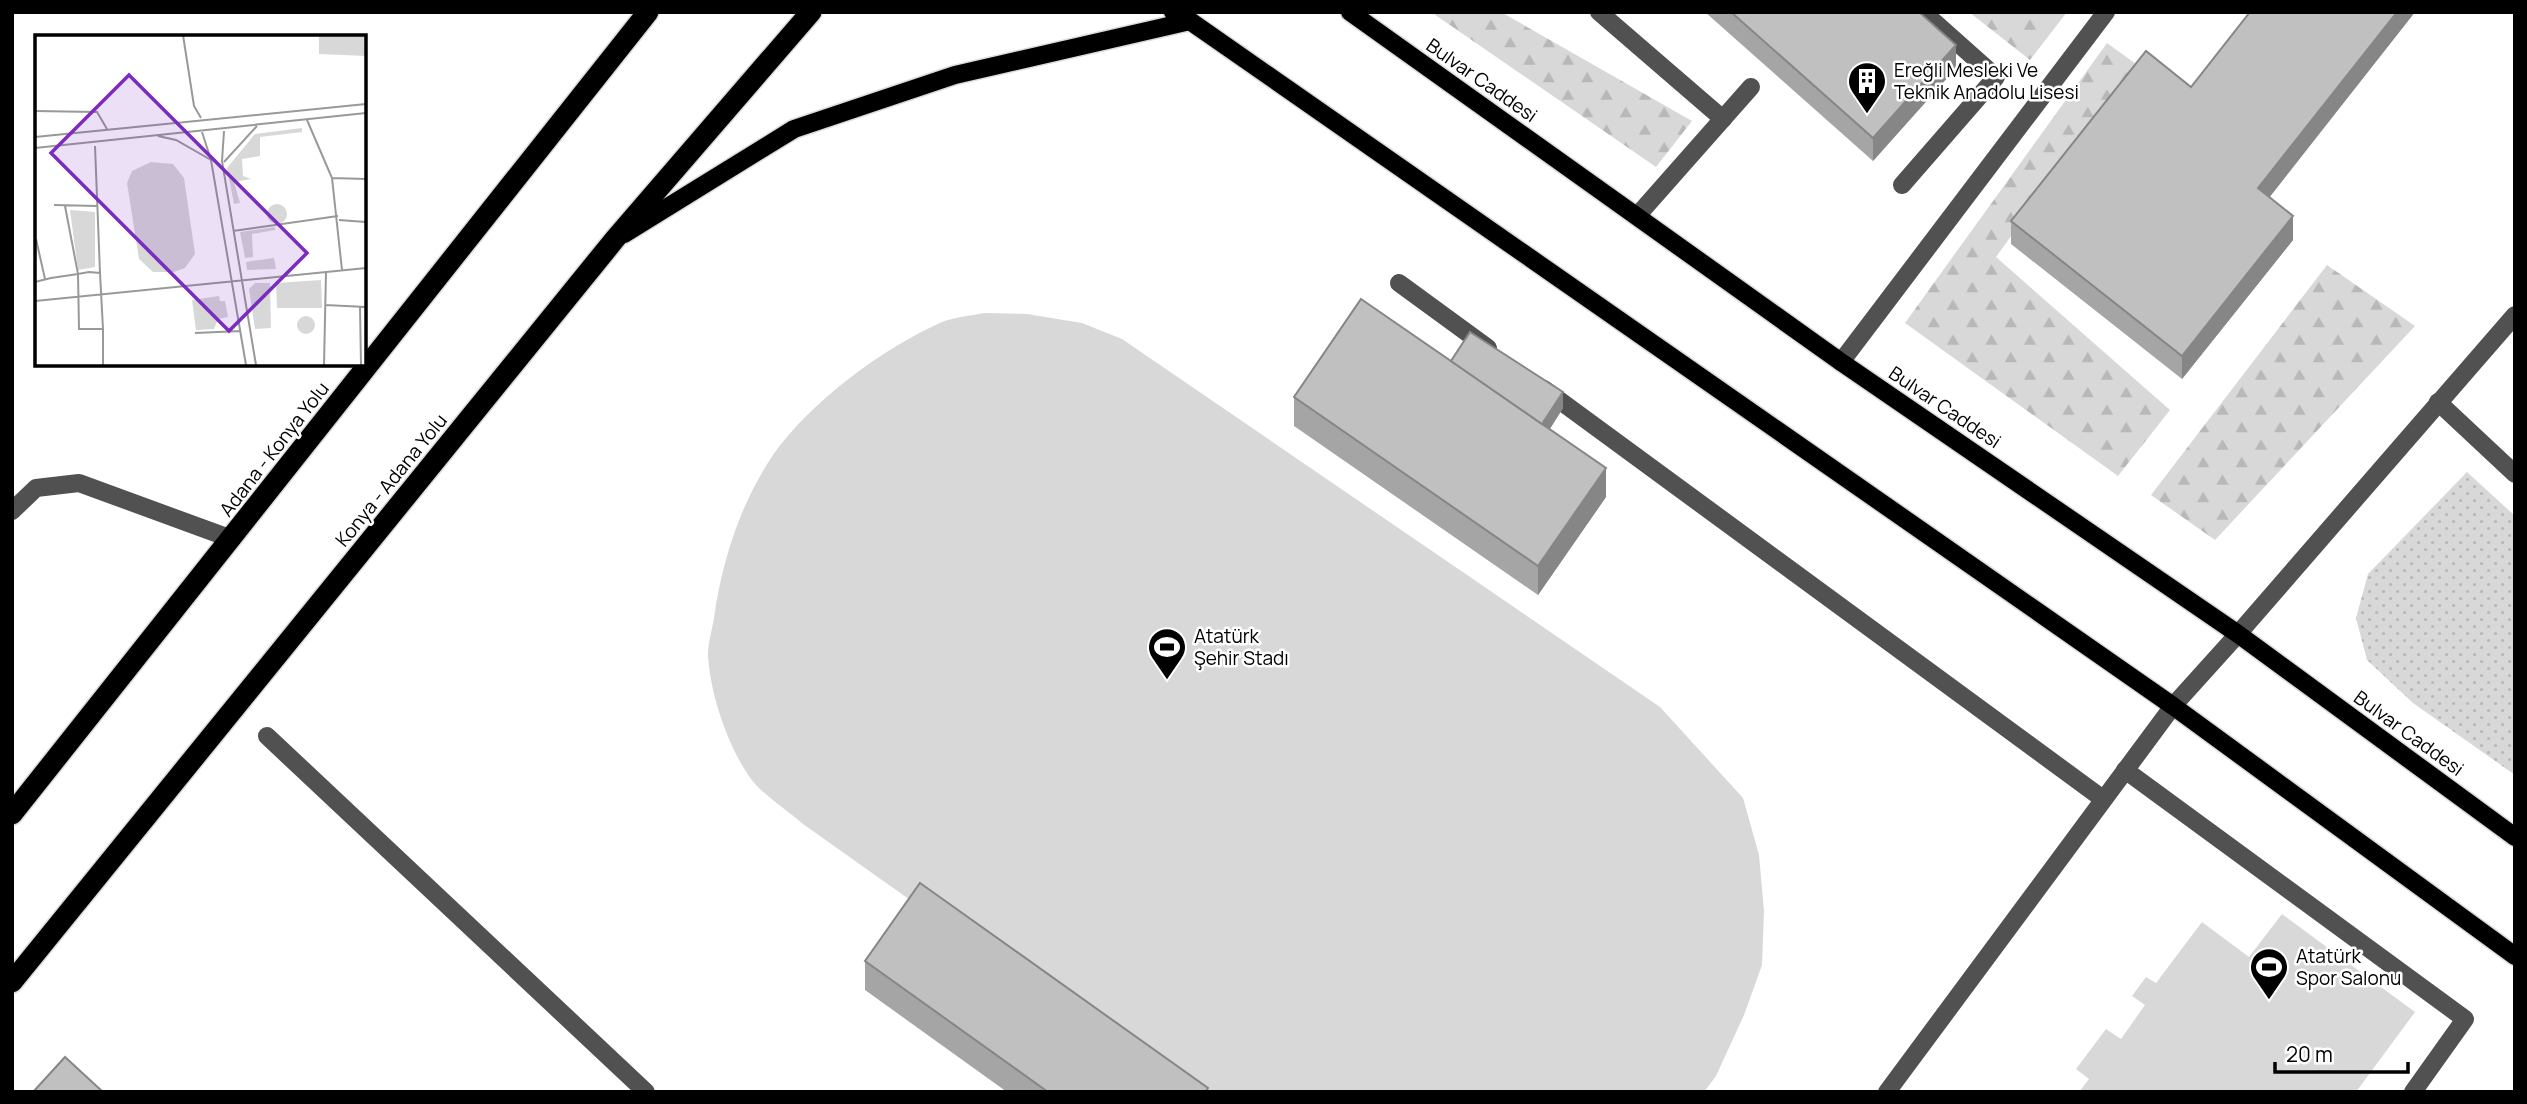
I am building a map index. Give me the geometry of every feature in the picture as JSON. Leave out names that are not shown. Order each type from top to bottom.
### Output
[{"type":"highway","name":"Adana - Konya Yolu","points":[[12,814],[648,12]]},
{"type":"highway","name":"Konya - Adana Yolu","points":[[12,982],[615,239],[811,12]]},
{"type":"main road","points":[[1173,12],[1190,21],[2173,706],[2515,956]]},
{"type":"main road","name":"Bulvar Caddesi","points":[[1350,12],[1842,362],[2238,634],[2515,837]]},
{"type":"main road","points":[[615,239],[794,129],[955,75],[1190,21]]},
{"type":"street","points":[[1600,12],[1723,119]]},
{"type":"street","points":[[1902,185],[1996,76],[1923,12]]},
{"type":"street","points":[[1842,362],[2106,12]]},
{"type":"street","points":[[1637,216],[1751,87]]},
{"type":"street","points":[[1399,283],[1500,357]]},
{"type":"street","points":[[1887,1092],[2173,706],[2515,315]]},
{"type":"street","points":[[1534,381],[2103,799]]},
{"type":"street","points":[[2438,402],[2515,474]]},
{"type":"street","points":[[12,511],[36,488],[79,483],[232,539]]},
{"type":"street","points":[[267,736],[646,1092]]},
{"type":"street","points":[[2125,770],[2465,1019],[2413,1092]]},
{"type":"green space","points":[[1431,12],[1501,12],[1692,121],[1656,167]]},
{"type":"green space","points":[[1969,12],[2067,12],[2030,60]]},
{"type":"green space","points":[[2107,43],[2136,64],[1996,257],[2170,410],[2118,476],[1905,323]]},
{"type":"green space","points":[[2327,265],[2415,326],[2215,540],[2151,495]]},
{"type":"green space","name":"Atatürk Şehir Stadı","points":[[984,313],[1027,314],[1082,323],[1122,339],[1660,707],[1743,798],[1759,855],[1764,911],[1762,965],[1744,1015],[1716,1076],[1704,1092],[1181,1092],[803,824],[756,785],[735,752],[722,720],[712,686],[708,655],[727,554],[751,493],[788,435],[849,378],[919,333],[942,322]]},
{"type":"green space","points":[[2467,472],[2515,516],[2515,775],[2413,703],[2367,660],[2356,618],[2368,574]]},
{"type":"green space","name":"Atatürk Spor Salonu","points":[[2282,914],[2415,1012],[2356,1092],[2079,1092],[2089,1079],[2076,1069],[2106,1029],[2121,1039],[2145,1005],[2132,996],[2146,977],[2156,983],[2202,922],[2249,957]]},
{"type":"building","name":"Ereğli Mesleki Ve Teknik Anadolu Lisesi","points":[[1731,12],[1919,12],[1956,45],[1873,138]]},
{"type":"building","points":[[2250,12],[2397,12],[2258,188],[2293,216],[2182,356],[2011,221],[2146,51],[2191,87]]},
{"type":"building","points":[[1361,299],[1606,468],[1538,566],[1294,397]]},
{"type":"building","points":[[1470,332],[1563,392],[1542,424],[1451,361]]},
{"type":"building","points":[[920,883],[1208,1088],[1205,1092],[1048,1092],[865,961]]},
{"type":"building","points":[[65,1057],[103,1092],[33,1092]]},
{"type":"place","name":"Ereğli Mesleki Ve Teknik Anadolu Lisesi","points":[[1867,115]]},
{"type":"place","name":"Atatürk Şehir Stadı","points":[[1167,681]]},
{"type":"place","name":"Atatürk Spor Salonu","points":[[2269,1001]]}]
